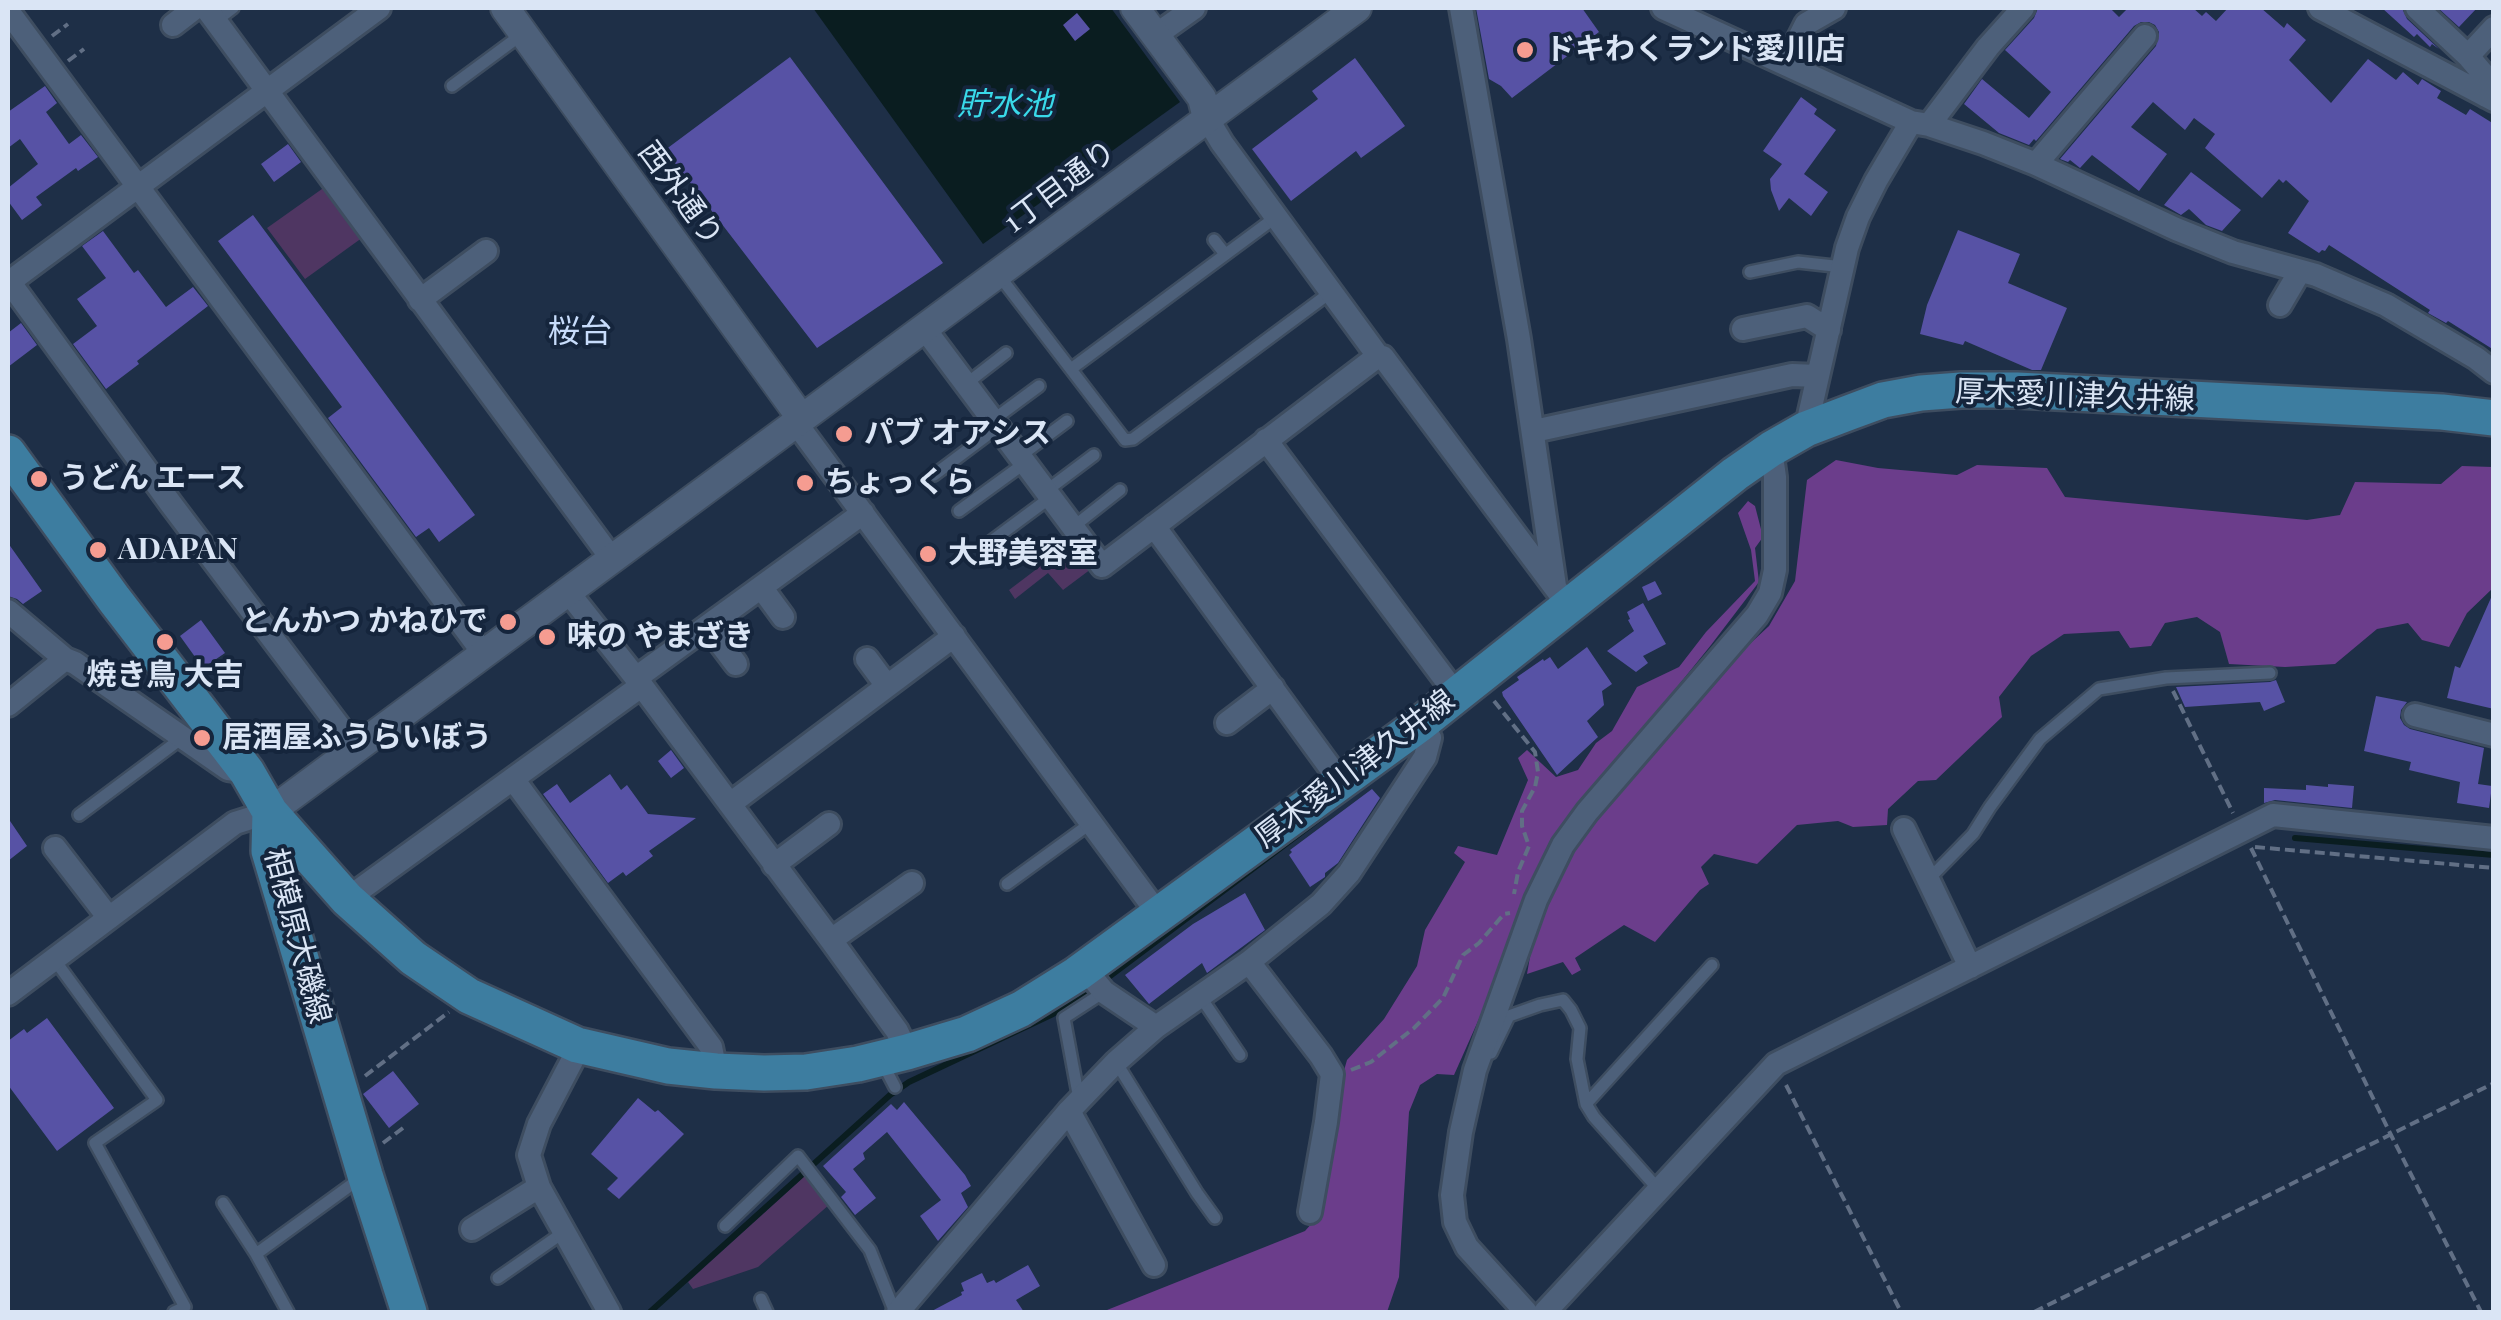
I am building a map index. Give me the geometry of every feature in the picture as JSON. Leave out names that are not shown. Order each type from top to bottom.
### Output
[{"type":"main road","name":"厚木愛川津久井線","points":[[270,812],[347,899],[413,958],[469,996],[577,1045],[668,1066],[716,1072],[806,1072],[895,1066],[1022,1009],[1096,981],[1159,914],[1420,724],[1466,687],[1562,596],[1770,449],[1806,430],[1884,400],[1961,390],[2407,410],[2494,418]]},
{"type":"main road","name":"相模原大磯線","points":[[8,453],[247,772],[270,812],[269,851],[409,1312]]},
{"type":"street","points":[[173,25],[195,8]]},
{"type":"street","points":[[356,749],[8,282],[379,8]]},
{"type":"street","name":"西外通り","points":[[504,8],[799,421]]},
{"type":"street","points":[[1135,8],[1202,98],[1207,118],[1222,143],[1378,356],[1562,596]]},
{"type":"street","points":[[1156,36],[1194,8]]},
{"type":"street","name":"1丁目通り","points":[[270,812],[1357,8]]},
{"type":"street","points":[[1461,8],[1562,596]]},
{"type":"street","points":[[1663,8],[1920,123],[2036,164],[2233,252],[2316,275],[2386,305],[2494,372]]},
{"type":"street","points":[[1786,64],[1806,24],[1834,8]]},
{"type":"street","points":[[1806,430],[1843,266],[1858,217],[1876,181],[1920,123],[2022,8]]},
{"type":"street","points":[[2320,8],[2490,98]]},
{"type":"street","points":[[2417,8],[2485,76],[2490,98]]},
{"type":"street","points":[[8,11],[484,654]]},
{"type":"street","points":[[218,12],[267,90],[392,249],[420,300],[612,559]]},
{"type":"street","points":[[2468,56],[2494,28]]},
{"type":"street","points":[[2036,164],[2121,50],[2146,36]]},
{"type":"street","points":[[420,300],[486,251]]},
{"type":"street","points":[[2280,306],[2300,270]]},
{"type":"street","points":[[1743,329],[1807,316],[1829,330]]},
{"type":"street","points":[[924,328],[1102,566],[1378,356]]},
{"type":"street","points":[[1534,432],[1792,375],[1818,376]]},
{"type":"street","points":[[799,421],[862,514],[1159,914]]},
{"type":"street","points":[[1266,440],[1466,687]]},
{"type":"street","points":[[1526,1312],[1467,1247],[1455,1222],[1452,1194],[1475,1070],[1536,900],[1563,845],[1756,615],[1770,593],[1775,570],[1775,478],[1770,449]]},
{"type":"street","points":[[347,899],[513,779],[708,626],[862,514]]},
{"type":"street","points":[[1154,526],[1340,782]]},
{"type":"street","points":[[761,587],[784,617]]},
{"type":"street","points":[[568,592],[897,1031],[895,1066]]},
{"type":"street","points":[[8,611],[65,659],[182,738],[228,768],[247,772]]},
{"type":"street","points":[[708,626],[736,664]]},
{"type":"street","points":[[730,804],[954,636]]},
{"type":"street","points":[[8,704],[65,659]]},
{"type":"street","points":[[867,660],[887,686]]},
{"type":"street","points":[[1226,722],[1272,688]]},
{"type":"street","points":[[2416,716],[2494,735]]},
{"type":"street","points":[[898,1312],[1116,1062],[1156,1027],[1249,962],[1321,904],[1349,873],[1425,757],[1430,738],[1420,724]]},
{"type":"street","points":[[513,779],[711,1047],[716,1072]]},
{"type":"street","points":[[8,994],[235,824],[270,812]]},
{"type":"street","points":[[1545,1312],[1776,1064],[2273,815],[2494,838]]},
{"type":"street","points":[[774,865],[830,824]]},
{"type":"street","points":[[1904,829],[1970,967]]},
{"type":"street","points":[[55,848],[109,918]]},
{"type":"street","points":[[831,940],[912,882]]},
{"type":"street","points":[[1249,962],[1332,1074],[1310,1212]]},
{"type":"street","points":[[1096,981],[1156,1027]]},
{"type":"street","points":[[577,1045],[573,1059],[530,1131],[530,1155],[539,1187],[609,1312]]},
{"type":"street","points":[[1074,1106],[1154,1265]]},
{"type":"street","points":[[472,1230],[492,1207],[539,1187]]},
{"type":"lane","points":[[452,86],[523,33]]},
{"type":"lane","points":[[1071,369],[1276,216]]},
{"type":"lane","points":[[1214,240],[1225,254]]},
{"type":"lane","points":[[1750,272],[1798,262],[1843,266]]},
{"type":"lane","points":[[998,274],[1125,440],[1133,439],[1332,292]]},
{"type":"lane","points":[[1268,318],[1279,331]]},
{"type":"lane","points":[[966,384],[1006,352]]},
{"type":"lane","points":[[934,475],[1038,386]]},
{"type":"lane","points":[[959,511],[1066,421]]},
{"type":"lane","points":[[985,546],[1094,455]]},
{"type":"lane","points":[[1072,527],[1120,490]]},
{"type":"lane","points":[[1928,880],[1972,834],[2040,740],[2099,689],[2166,678],[2270,673]]},
{"type":"lane","points":[[79,815],[182,738]]},
{"type":"lane","points":[[1007,884],[1091,823]]},
{"type":"lane","points":[[54,959],[157,1100],[95,1143],[184,1307],[174,1312]]},
{"type":"lane","points":[[1586,1104],[1712,965]]},
{"type":"lane","points":[[1074,1106],[1064,1018],[1096,981]]},
{"type":"lane","points":[[1200,996],[1240,1055]]},
{"type":"lane","points":[[1475,1070],[1489,1058],[1509,1016],[1563,1000],[1580,1028],[1577,1059],[1586,1104],[1659,1190]]},
{"type":"lane","points":[[1116,1062],[1176,1146],[1210,1200],[1215,1218]]},
{"type":"lane","points":[[725,1226],[732,1210],[798,1156],[870,1250],[898,1312]]},
{"type":"lane","points":[[256,1254],[365,1175]]},
{"type":"lane","points":[[224,1203],[288,1312]]},
{"type":"lane","points":[[498,1278],[564,1232]]},
{"type":"lane","points":[[761,1299],[768,1312]]},
{"type":"path","points":[[2166,678],[2242,831]]},
{"type":"path","points":[[1332,1074],[1371,1062],[1414,1028],[1443,998],[1462,954],[1479,944],[1504,914],[1510,913],[1518,872],[1529,846],[1522,811],[1535,787],[1535,752],[1466,687]]},
{"type":"path","points":[[2480,1312],[2250,847],[2494,868]]},
{"type":"path","points":[[341,1094],[469,996]]},
{"type":"path","points":[[1776,1064],[1901,1312]]},
{"type":"path","points":[[2034,1312],[2494,1083]]},
{"type":"shaded area","points":[[329,184],[366,235],[305,279],[267,228]]},
{"type":"shaded area","points":[[1836,460],[1957,475],[1977,465],[2047,468],[2065,497],[2307,520],[2340,515],[2355,482],[2441,484],[2462,466],[2493,467],[2493,588],[2467,613],[2449,647],[2422,640],[2408,623],[2377,629],[2335,664],[2229,664],[2220,632],[2197,617],[2165,623],[2151,646],[2130,648],[2119,631],[2064,634],[2031,656],[1999,697],[2002,717],[1936,780],[1918,781],[1888,809],[1887,825],[1853,827],[1838,821],[1797,825],[1757,864],[1714,854],[1701,867],[1709,884],[1655,942],[1624,925],[1575,958],[1581,970],[1572,975],[1563,962],[1527,974],[1532,945],[1515,938],[1454,1075],[1437,1074],[1420,1085],[1409,1112],[1399,1277],[1387,1312],[1102,1312],[1305,1231],[1313,1222],[1347,1060],[1384,1019],[1417,966],[1425,930],[1465,862],[1454,853],[1458,846],[1497,855],[1528,780],[1518,758],[1527,750],[1556,777],[1578,770],[1596,743],[1612,731],[1637,687],[1679,667],[1755,581],[1751,550],[1738,513],[1748,501],[1755,506],[1763,537],[1755,548],[1759,582],[1598,785],[1769,626],[1795,581],[1807,480]]},
{"type":"shaded area","points":[[1075,540],[1091,569],[1063,590],[1048,573],[1015,599],[1009,590]]},
{"type":"shaded area","points":[[807,1174],[830,1204],[758,1267],[693,1289],[688,1282]]},
{"type":"water","name":"貯水池","points":[[813,8],[1111,8],[1180,102],[983,244]]},
{"type":"building","name":"ドキわくランド愛川店","points":[[1476,8],[1582,8],[1599,32],[1512,98],[1489,79]]},
{"type":"building","points":[[2038,8],[2110,8],[2119,17],[2128,8],[2193,8],[2216,21],[2228,8],[2261,8],[2306,40],[2289,60],[2331,103],[2368,59],[2396,80],[2403,72],[2418,85],[2422,79],[2441,91],[2437,98],[2466,115],[2470,109],[2494,124],[2494,350],[2428,313],[2430,310],[2329,245],[2319,253],[2288,233],[2309,201],[2286,180],[2283,183],[2279,179],[2262,198],[2205,148],[2215,134],[2194,118],[2185,130],[2153,102],[2131,127],[2167,154],[2139,191],[2092,155],[2080,168],[2070,160],[2060,159],[2156,46],[2159,32],[2149,22],[2134,26],[2036,141],[2029,145],[1999,133],[1964,104],[1982,79],[2029,118],[2051,92],[2005,50],[2034,18]]},
{"type":"building","points":[[2382,8],[2402,8],[2407,19],[2439,49],[2432,44],[2430,47],[2417,34],[2414,37]]},
{"type":"building","points":[[2438,8],[2477,8],[2459,27]]},
{"type":"building","points":[[1077,13],[1090,29],[1075,41],[1063,25]]},
{"type":"building","points":[[790,57],[943,263],[817,348],[665,150]]},
{"type":"building","points":[[1355,58],[1405,126],[1361,158],[1356,151],[1291,201],[1252,149],[1318,99],[1312,91]]},
{"type":"building","points":[[45,86],[57,103],[46,112],[69,144],[81,135],[98,157],[36,197],[42,205],[22,220],[8,201],[8,188],[38,164],[20,139],[8,148],[8,112]]},
{"type":"building","points":[[1801,97],[1817,109],[1814,114],[1836,130],[1804,174],[1828,192],[1811,216],[1789,198],[1779,211],[1770,179],[1782,164],[1763,151]]},
{"type":"building","points":[[288,144],[301,162],[274,182],[261,164]]},
{"type":"building","points":[[2191,172],[2241,210],[2222,231],[2206,225],[2189,209],[2181,215],[2164,205]]},
{"type":"building","points":[[253,215],[475,515],[439,542],[429,528],[416,537],[328,418],[342,407],[218,241]]},
{"type":"building","points":[[1958,230],[2020,254],[2008,283],[2067,308],[2041,370],[2032,370],[1965,341],[1963,345],[1920,334],[1927,305]]},
{"type":"building","points":[[103,231],[166,307],[193,287],[208,306],[106,389],[73,344],[97,326],[77,299],[106,278],[82,246]]},
{"type":"building","points":[[21,323],[37,345],[8,367],[8,333]]},
{"type":"building","points":[[8,543],[42,591],[23,604],[8,596]]},
{"type":"building","points":[[1655,581],[1662,594],[1648,601],[1642,587]]},
{"type":"building","points":[[2494,591],[2494,709],[2447,698],[2455,666],[2460,668]]},
{"type":"building","points":[[1643,603],[1666,644],[1643,656],[1648,663],[1636,672],[1607,651],[1634,631],[1627,612]]},
{"type":"building","points":[[201,620],[225,653],[203,668],[180,636]]},
{"type":"building","points":[[1587,647],[1612,684],[1602,691],[1604,705],[1587,721],[1598,737],[1557,775],[1502,692],[1543,659],[1550,657],[1558,669]]},
{"type":"building","points":[[2276,680],[2285,702],[2264,711],[2260,702],[2185,707],[2176,687],[2270,682]]},
{"type":"building","points":[[2376,696],[2407,702],[2400,718],[2410,729],[2484,748],[2478,784],[2492,786],[2489,808],[2457,803],[2460,782],[2409,770],[2411,762],[2364,751]]},
{"type":"building","points":[[671,750],[684,768],[671,778],[658,761]]},
{"type":"building","points":[[610,774],[621,790],[627,785],[648,814],[696,818],[649,851],[653,856],[626,876],[623,872],[608,883],[543,794],[557,784],[570,803]]},
{"type":"building","points":[[2306,785],[2354,786],[2352,808],[2275,800],[2264,803],[2264,788],[2306,790]]},
{"type":"building","points":[[1372,789],[1380,798],[1338,863],[1310,887],[1289,855],[1290,850]]},
{"type":"building","points":[[8,818],[27,846],[8,861]]},
{"type":"building","points":[[1245,893],[1265,930],[1207,973],[1202,963],[1149,1004],[1125,975],[1193,924]]},
{"type":"building","points":[[47,1018],[114,1108],[57,1151],[8,1085],[8,1041]]},
{"type":"building","points":[[393,1071],[419,1104],[389,1128],[363,1094]]},
{"type":"building","points":[[638,1098],[684,1134],[619,1199],[607,1189],[618,1178],[591,1154]]},
{"type":"building","points":[[904,1102],[971,1186],[961,1193],[968,1207],[938,1241],[920,1216],[941,1200],[887,1132],[863,1153],[865,1159],[853,1169],[876,1198],[855,1215],[841,1197],[846,1192],[823,1166],[891,1104],[897,1110]]},
{"type":"building","points":[[1028,1265],[1040,1286],[1016,1300],[1024,1312],[930,1312],[962,1295],[961,1283],[982,1273],[987,1283],[996,1283]]},
{"type":"waterway","points":[[650,1312],[890,1095],[1086,994],[1323,816]]},
{"type":"waterway","points":[[2295,838],[2494,855]]},
{"type":"place","name":"ドキわくランド愛川店","points":[[1525,50]]},
{"type":"place","name":"パブ オアシス","points":[[844,434]]},
{"type":"place","name":"うどん エース","points":[[39,479]]},
{"type":"place","name":"ちょっくら","points":[[805,483]]},
{"type":"place","name":"ADAPAN","points":[[98,550]]},
{"type":"place","name":"大野美容室","points":[[928,554]]},
{"type":"place","name":"とんかつ かねひで","points":[[508,622]]},
{"type":"place","name":"味の やまざき","points":[[547,637]]},
{"type":"place","name":"焼き鳥 大吉","points":[[165,642]]},
{"type":"place","name":"居酒屋ふうらいぼう","points":[[202,738]]},
{"type":"district","name":"桜台","points":[[580,332]]}]
